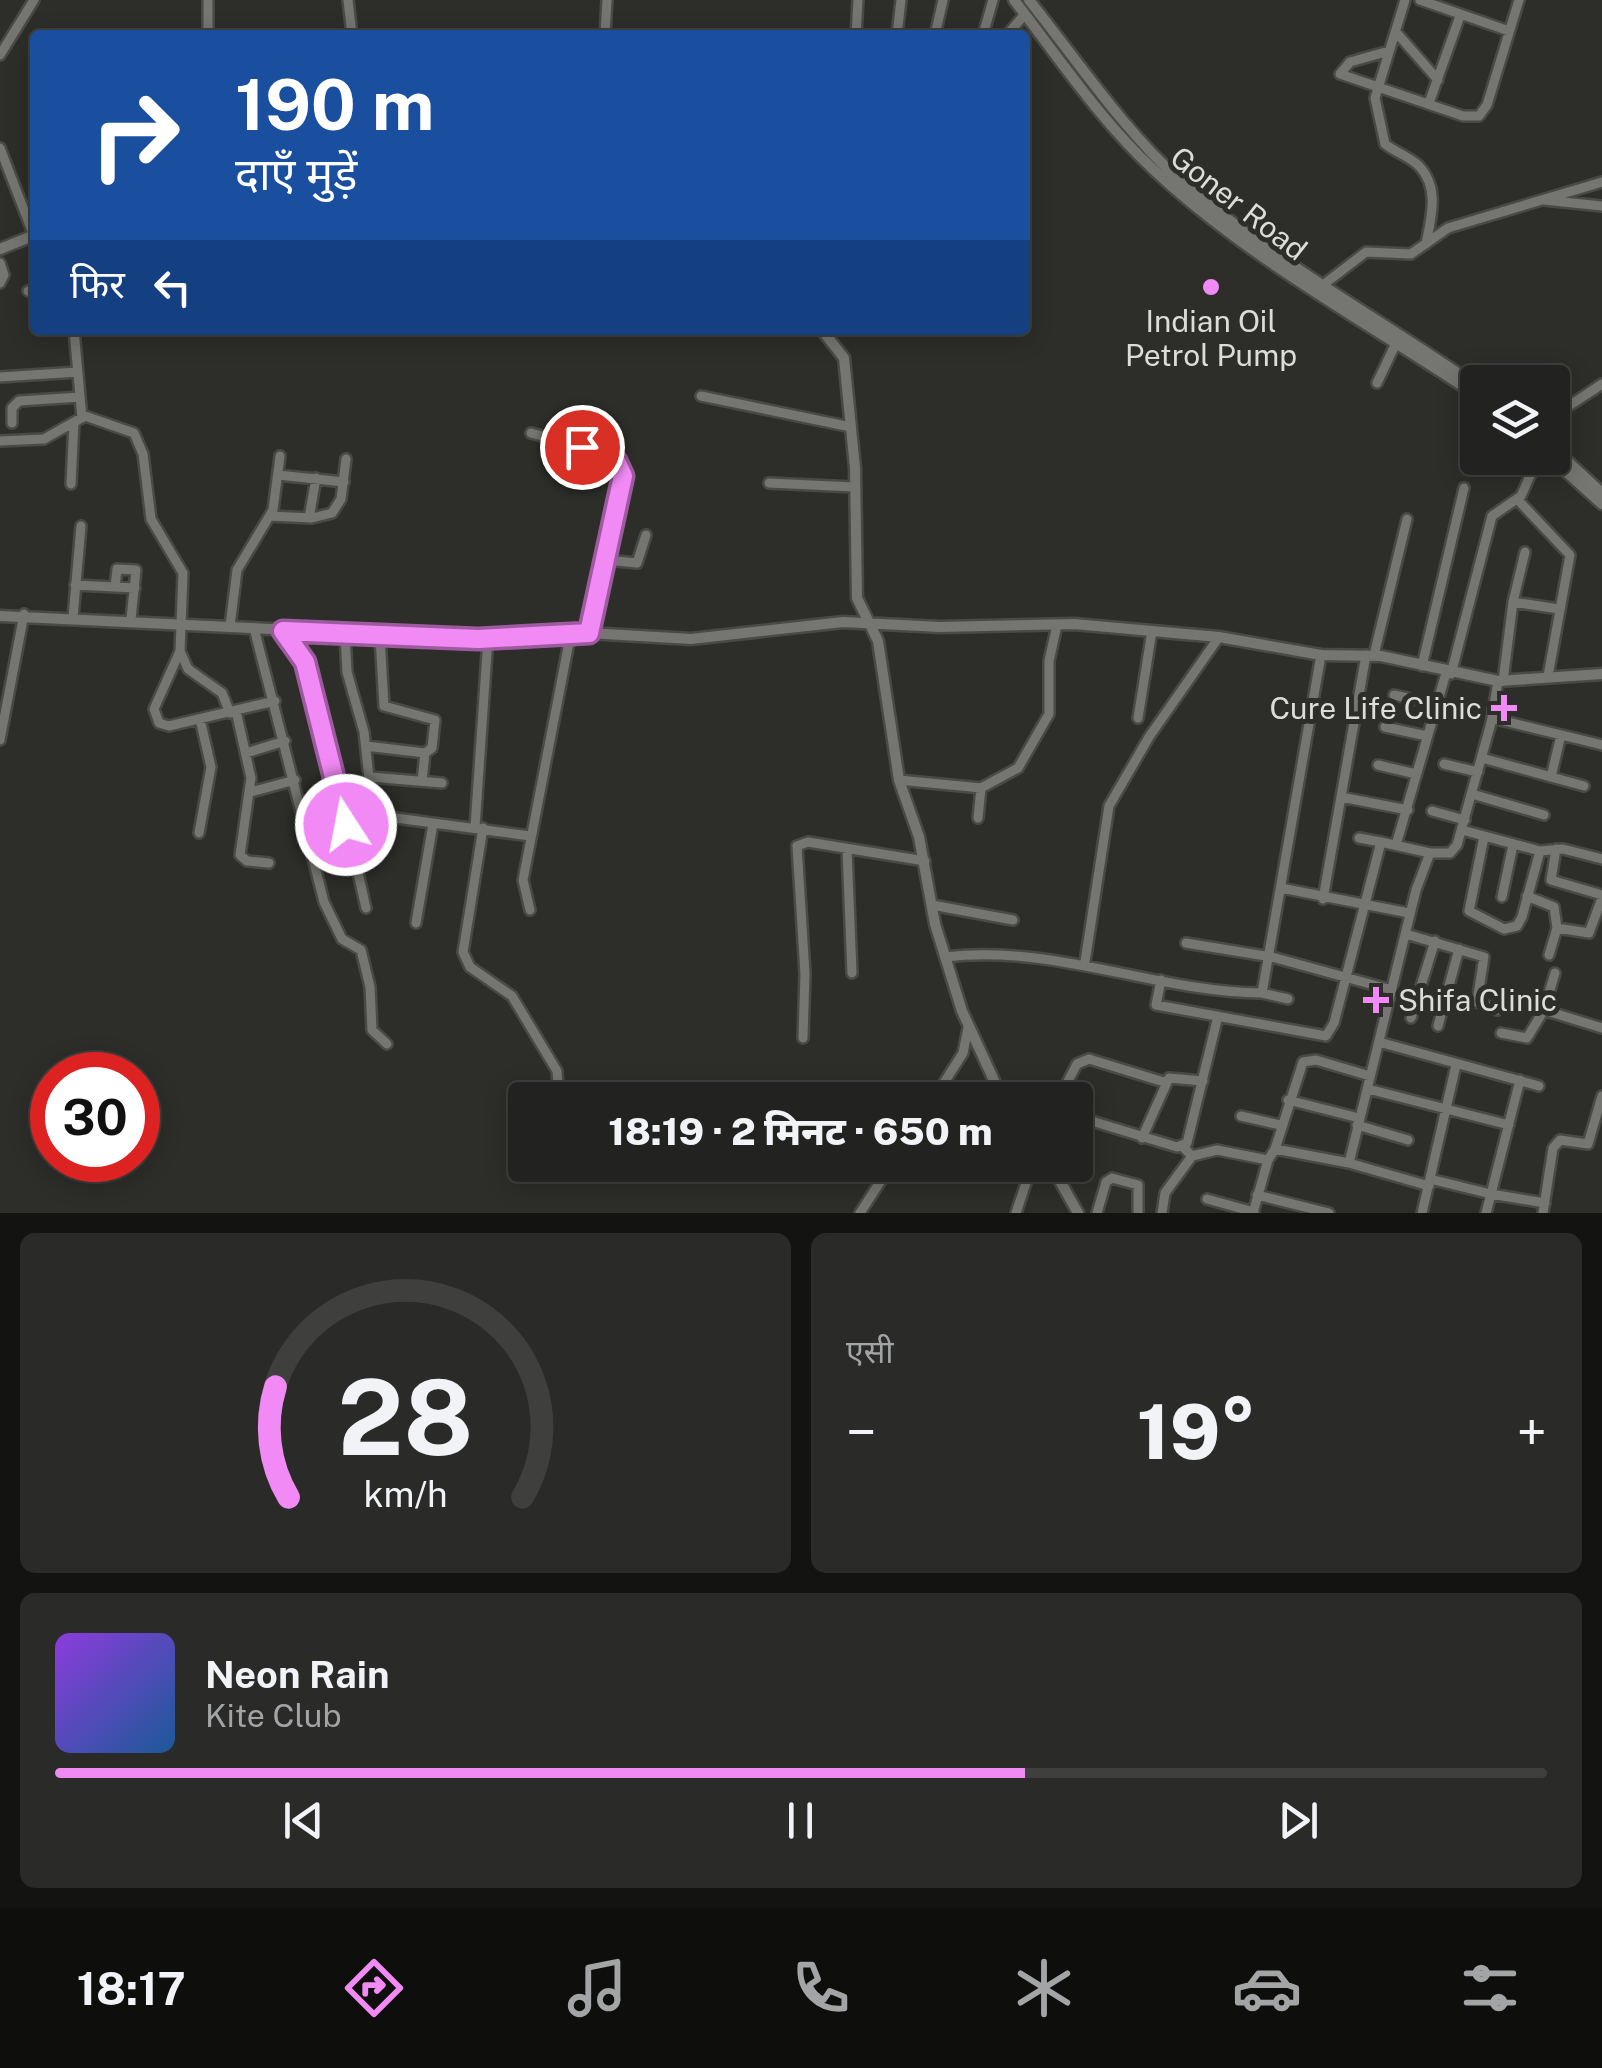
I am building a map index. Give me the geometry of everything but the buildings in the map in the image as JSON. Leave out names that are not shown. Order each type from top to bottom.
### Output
[{"type":"street","points":[[0,55],[34,0]]},
{"type":"street","points":[[208,0],[208,30]]},
{"type":"street","points":[[348,0],[351,30]]},
{"type":"street","points":[[605,30],[607,0]]},
{"type":"street","points":[[856,30],[858,0]]},
{"type":"street","points":[[898,30],[901,0]]},
{"type":"street","points":[[936,30],[943,0]]},
{"type":"street","points":[[984,30],[993,0]]},
{"type":"street","name":"Goner Road","points":[[1014,0],[1105,119],[1186,198],[1302,284],[1460,376]]},
{"type":"street","name":"Goner Road","points":[[1029,0],[1117,110],[1182,182],[1460,383]]},
{"type":"street","points":[[1405,0],[1374,105],[1379,134],[1392,150],[1416,162],[1433,194],[1426,244]]},
{"type":"street","points":[[1420,0],[1509,32]]},
{"type":"street","points":[[1389,51],[1350,62],[1340,70],[1345,77],[1463,116],[1483,112],[1519,0]]},
{"type":"street","points":[[1011,30],[1025,14]]},
{"type":"street","points":[[1429,103],[1460,16]]},
{"type":"street","points":[[1396,32],[1438,80]]},
{"type":"street","points":[[1105,119],[1117,110]]},
{"type":"street","points":[[0,148],[30,225]]},
{"type":"street","points":[[1323,285],[1366,252],[1411,254],[1448,228],[1602,182]]},
{"type":"street","points":[[1542,200],[1602,206]]},
{"type":"street","points":[[1,245],[30,236]]},
{"type":"street","points":[[0,263],[4,275],[0,284]]},
{"type":"street","points":[[71,484],[80,397],[74,335]]},
{"type":"street","points":[[826,335],[844,358],[851,427],[857,598],[873,624],[899,780],[925,861],[945,956],[968,1028],[994,1082]]},
{"type":"street","points":[[1376,384],[1399,338]]},
{"type":"street","points":[[0,377],[78,372]]},
{"type":"street","points":[[1570,405],[1602,384]]},
{"type":"street","points":[[701,396],[851,427]]},
{"type":"street","points":[[12,423],[12,408],[19,401],[80,397]]},
{"type":"street","points":[[0,441],[36,442],[78,420],[127,430],[138,442],[151,519],[184,573],[180,650],[154,709],[156,720],[169,726],[275,701]]},
{"type":"street","points":[[531,434],[582,447],[622,468],[589,633]]},
{"type":"street","points":[[230,626],[241,558],[270,516],[280,456]]},
{"type":"street","points":[[270,516],[309,518],[332,513],[344,482],[346,459]]},
{"type":"street","points":[[1570,464],[1602,493]]},
{"type":"street","points":[[278,475],[344,482]]},
{"type":"street","points":[[1396,844],[1436,704],[1449,674],[1492,516],[1517,499],[1532,475]]},
{"type":"street","points":[[1570,475],[1602,504]]},
{"type":"street","points":[[309,518],[316,478]]},
{"type":"street","points":[[769,482],[854,486]]},
{"type":"street","points":[[1422,666],[1464,488]]},
{"type":"street","points":[[1517,499],[1570,555],[1548,676]]},
{"type":"street","points":[[1323,899],[1370,655],[1407,520]]},
{"type":"street","points":[[73,616],[81,526]]},
{"type":"street","points":[[606,560],[637,563],[646,535]]},
{"type":"street","points":[[1358,838],[1430,853],[1450,853],[1464,825],[1492,718],[1525,552]]},
{"type":"street","points":[[115,587],[117,568],[136,570],[131,619]]},
{"type":"street","points":[[75,585],[135,588]]},
{"type":"street","points":[[1513,602],[1559,609]]},
{"type":"street","points":[[0,740],[24,614]]},
{"type":"street","points":[[0,616],[131,619],[344,635],[488,638],[571,632],[691,639],[769,634],[826,623],[1057,625],[1218,637],[1321,656],[1370,655],[1449,674],[1500,681],[1602,672]]},
{"type":"street","points":[[899,780],[981,788],[1018,768],[1043,729],[1052,704],[1048,669],[1057,625]]},
{"type":"street","points":[[254,628],[324,902],[342,939],[361,950],[370,987],[372,1030],[386,1044]]},
{"type":"street","points":[[283,631],[305,662],[366,908]]},
{"type":"street","points":[[1138,718],[1152,631]]},
{"type":"street","points":[[530,910],[523,880],[571,632]]},
{"type":"street","points":[[344,635],[347,672],[366,746],[376,818],[530,836]]},
{"type":"street","points":[[366,746],[424,754],[432,748],[434,720],[384,706],[380,636]]},
{"type":"street","points":[[1084,962],[1109,806],[1158,724],[1218,637]]},
{"type":"street","points":[[488,638],[479,828],[463,952],[470,967],[512,996],[557,1071],[558,1082]]},
{"type":"street","points":[[180,650],[188,668],[222,692],[233,712],[246,753],[251,792],[240,855],[247,861],[269,864]]},
{"type":"street","points":[[1262,993],[1272,957],[1321,656]]},
{"type":"street","points":[[1394,695],[1436,704]]},
{"type":"street","points":[[1492,718],[1602,745]]},
{"type":"street","points":[[198,833],[211,768],[200,719]]},
{"type":"street","points":[[1384,727],[1427,736]]},
{"type":"street","points":[[1551,777],[1561,735]]},
{"type":"street","points":[[246,753],[285,741]]},
{"type":"street","points":[[422,781],[424,754]]},
{"type":"street","points":[[1482,758],[1584,786]]},
{"type":"street","points":[[1444,764],[1478,772]]},
{"type":"street","points":[[1378,765],[1416,774]]},
{"type":"street","points":[[370,777],[442,783]]},
{"type":"street","points":[[251,792],[295,780]]},
{"type":"street","points":[[978,818],[981,788]]},
{"type":"street","points":[[1472,794],[1544,815]]},
{"type":"street","points":[[1341,796],[1408,810]]},
{"type":"street","points":[[1432,811],[1484,837],[1540,851],[1556,849],[1602,858]]},
{"type":"street","points":[[416,923],[434,824]]},
{"type":"street","points":[[309,840],[347,830]]},
{"type":"street","points":[[1484,837],[1469,911],[1512,928],[1518,926],[1540,851]]},
{"type":"street","points":[[803,1038],[805,974],[797,846],[808,842],[925,861]]},
{"type":"street","points":[[1161,980],[1156,1005],[1326,1036],[1334,1023],[1347,978],[1381,842]]},
{"type":"street","points":[[1502,897],[1513,844]]},
{"type":"street","points":[[1556,849],[1551,880],[1602,896],[1586,936],[1557,928]]},
{"type":"street","points":[[847,850],[852,973]]},
{"type":"street","points":[[1349,1163],[1409,913],[1430,853]]},
{"type":"street","points":[[1281,888],[1409,913]]},
{"type":"street","points":[[1528,896],[1554,907],[1557,928],[1549,955]]},
{"type":"street","points":[[932,905],[1013,920]]},
{"type":"street","points":[[1406,934],[1486,960],[1477,1002],[1497,1010]]},
{"type":"street","points":[[1411,1018],[1435,941]]},
{"type":"street","points":[[1186,944],[1272,957],[1392,990]]},
{"type":"street","points":[[1438,1026],[1459,950]]},
{"type":"street","points":[[945,956],[1031,956],[1084,962],[1161,980],[1288,999]]},
{"type":"street","points":[[1501,1032],[1528,1038],[1544,1010],[1555,973]]},
{"type":"street","points":[[1544,1010],[1602,1028]]},
{"type":"street","points":[[1182,1146],[1190,1140],[1218,1016]]},
{"type":"street","points":[[944,1082],[963,1053],[968,1028]]},
{"type":"street","points":[[1379,1042],[1539,1086]]},
{"type":"street","points":[[1069,1082],[1082,1060],[1096,1060],[1164,1082]]},
{"type":"street","points":[[1207,1199],[1253,1212],[1300,1066],[1308,1060],[1370,1076]]},
{"type":"street","points":[[1422,1213],[1456,1065]]},
{"type":"street","points":[[1142,1138],[1164,1082],[1173,1076],[1203,1080]]},
{"type":"street","points":[[1486,1213],[1520,1080]]},
{"type":"street","points":[[1368,1089],[1509,1125]]},
{"type":"street","points":[[1275,1149],[1544,1208],[1554,1148],[1560,1140],[1588,1144],[1602,1096]]},
{"type":"street","points":[[1288,1100],[1408,1140]]},
{"type":"street","points":[[1241,1116],[1280,1125]]},
{"type":"street","points":[[1093,1122],[1182,1146],[1192,1156]]},
{"type":"street","points":[[1162,1213],[1165,1193],[1192,1156],[1217,1150],[1268,1160]]},
{"type":"street","points":[[1097,1213],[1106,1182],[1112,1178],[1138,1185],[1138,1213]]},
{"type":"street","points":[[860,1213],[880,1182]]},
{"type":"street","points":[[1016,1213],[1026,1182]]},
{"type":"street","points":[[1061,1182],[1078,1213]]},
{"type":"street","points":[[1257,1195],[1329,1213]]},
{"type":"place","name":"Indian Oil Petrol Pump","points":[[1211,287]]},
{"type":"place","name":"Cure Life Clinic","points":[[1504,708]]},
{"type":"place","name":"Shifa Clinic","points":[[1376,1000]]},
{"type":"route","points":[[346,825],[305,662],[283,631],[478,639],[589,633],[623,476],[616,461],[582,447]]}]
